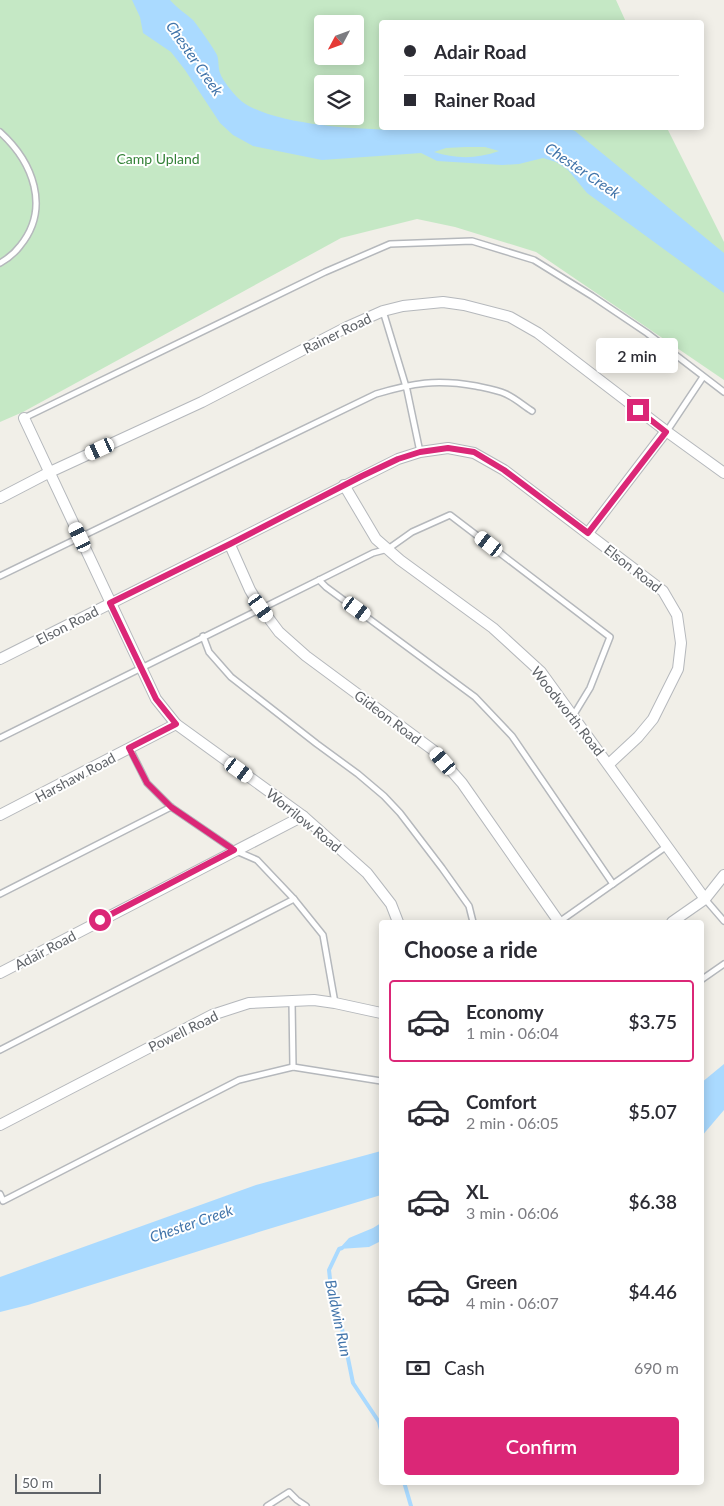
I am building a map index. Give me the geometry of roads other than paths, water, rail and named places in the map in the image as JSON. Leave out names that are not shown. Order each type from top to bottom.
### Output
[{"type":"street","name":"Rainer Road","points":[[0,498],[50,472],[202,402],[383,310],[443,302],[510,317],[538,333],[666,432]]},
{"type":"street","name":"Worrilow Road","points":[[24,418],[156,699],[176,724],[303,816],[367,873],[391,904],[397,920]]},
{"type":"street","points":[[588,533],[666,432],[724,473]]},
{"type":"street","name":"Elson Road","points":[[0,659],[398,459],[420,452],[448,448],[474,452],[504,470],[663,591],[677,615],[682,643],[678,669],[653,719],[638,737],[609,764]]},
{"type":"street","name":"Woodworth Road","points":[[344,485],[376,539],[400,560],[492,628],[541,672],[705,899]]},
{"type":"street","name":"Gideon Road","points":[[230,544],[250,590],[278,632],[306,656],[433,750],[462,783],[558,920]]},
{"type":"street","name":"Harshaw Road","points":[[0,816],[176,724]]},
{"type":"street","name":"Adair Road","points":[[0,973],[234,850],[303,816]]},
{"type":"street","points":[[675,920],[705,899],[724,875]]},
{"type":"street","name":"Powell Road","points":[[0,1125],[212,1015],[249,1003],[314,1000],[335,1002],[379,1012]]},
{"type":"lane","points":[[0,132],[23,159],[31,174],[36,192],[34,224],[11,258],[0,263]]},
{"type":"lane","points":[[24,418],[325,272],[390,244],[472,241],[534,260],[592,296],[647,334],[724,392]]},
{"type":"lane","points":[[383,310],[406,385],[420,452]]},
{"type":"lane","points":[[666,432],[703,377]]},
{"type":"lane","points":[[0,576],[376,394],[406,385],[435,382],[457,383],[487,388],[506,394],[532,411]]},
{"type":"lane","points":[[0,738],[203,636],[373,554],[388,550],[412,532],[450,515],[610,637],[590,688],[573,716]]},
{"type":"lane","points":[[319,580],[475,697],[512,736],[613,884]]},
{"type":"lane","points":[[203,636],[210,652],[231,677],[384,796],[400,813],[442,868],[469,906],[473,920]]},
{"type":"lane","points":[[129,748],[147,783],[171,807],[234,850],[257,860],[294,899],[323,935],[335,1002]]},
{"type":"lane","points":[[0,894],[171,807]]},
{"type":"lane","points":[[562,920],[667,846]]},
{"type":"lane","points":[[0,1050],[294,899]]},
{"type":"lane","name":"Woodworth Road","points":[[705,899],[724,921]]},
{"type":"lane","points":[[704,978],[724,964]]},
{"type":"lane","points":[[292,1002],[293,1067]]},
{"type":"lane","points":[[0,1194],[3,1200],[239,1080],[293,1067],[379,1081]]},
{"type":"lane","points":[[267,1506],[289,1492],[306,1506]]},
{"type":"water","name":"Chester Creek","points":[[132,0],[170,0],[193,20],[205,37],[217,55],[221,76],[236,96],[254,108],[276,116],[314,123],[314,125],[379,130],[575,131],[724,253],[724,293],[587,193],[568,170],[556,162],[543,158],[519,164],[502,165],[437,161],[421,153],[322,160],[253,146],[233,135],[220,123],[171,52],[143,33],[140,17]],"holes":[[[466,147],[485,147],[499,151],[483,156],[450,156],[434,152],[446,148]]]},
{"type":"water","points":[[724,1064],[724,1110],[704,1133],[704,1081]]},
{"type":"water","name":"Chester Creek","points":[[379,1152],[379,1196],[28,1305],[0,1312],[0,1277],[256,1185]]},
{"type":"water","points":[[379,1224],[379,1242],[369,1247],[339,1249],[349,1238]]},
{"type":"waterway","name":"Baldwin Run","points":[[342,1248],[339,1249],[329,1270],[332,1297],[338,1309],[353,1383],[379,1422]]},
{"type":"waterway","name":"Baldwin Run","points":[[405,1485],[411,1506]]},
{"type":"park label","name":"Camp Upland","points":[[158,158]]}]
